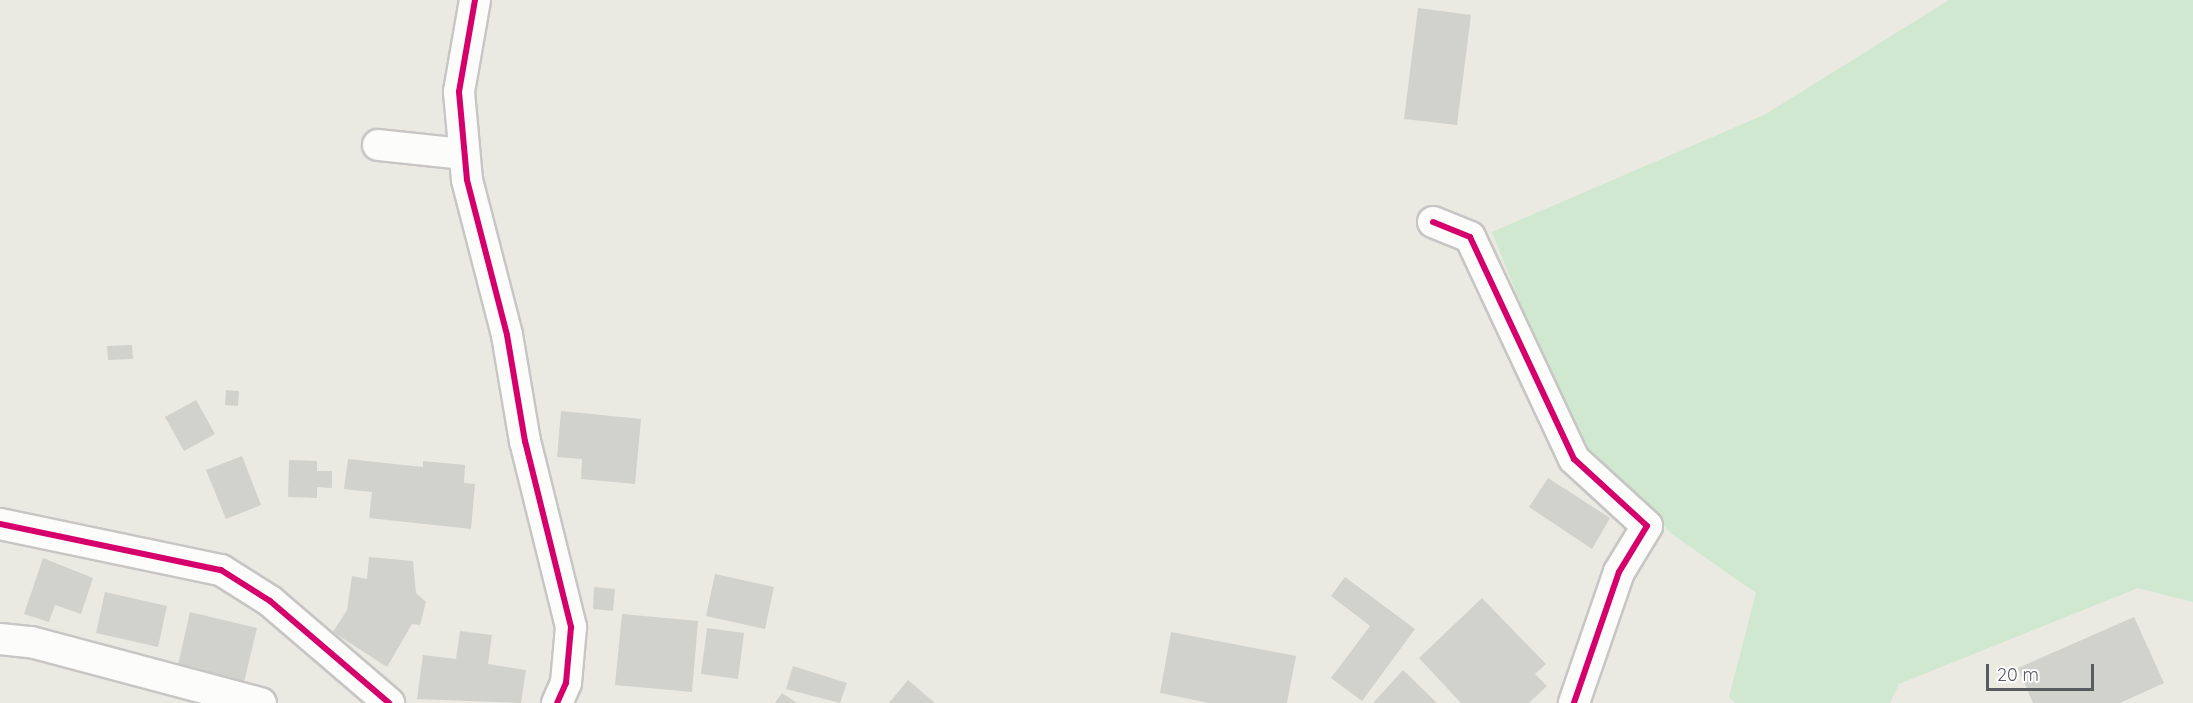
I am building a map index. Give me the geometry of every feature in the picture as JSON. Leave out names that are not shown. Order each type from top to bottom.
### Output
[{"type":"street","points":[[475,0],[459,92],[467,180],[507,335],[525,441],[571,627],[566,683],[557,703]]},
{"type":"street","points":[[378,145],[464,154]]},
{"type":"street","points":[[1432,222],[1470,237],[1574,459],[1647,526],[1618,572],[1574,703]]},
{"type":"street","points":[[0,524],[221,570],[270,601],[389,703]]},
{"type":"street","points":[[0,639],[31,642],[261,703]]},
{"type":"green space","points":[[1949,0],[2193,0],[2193,602],[2138,588],[1899,684],[1890,703],[1736,703],[1729,697],[1756,593],[1672,534],[1572,432],[1492,232],[1766,114]]},
{"type":"building","points":[[1418,8],[1471,15],[1457,125],[1404,119]]},
{"type":"building","points":[[132,345],[133,359],[108,360],[107,346]]},
{"type":"building","points":[[226,390],[239,391],[238,406],[225,405]]},
{"type":"building","points":[[196,400],[215,434],[184,451],[165,417]]},
{"type":"building","points":[[561,411],[641,419],[635,484],[581,479],[582,459],[557,457]]},
{"type":"building","points":[[242,456],[261,505],[226,519],[206,470]]},
{"type":"building","points":[[348,459],[423,467],[423,461],[465,465],[464,483],[475,484],[471,529],[369,518],[372,492],[344,489]]},
{"type":"building","points":[[289,460],[317,461],[317,471],[332,471],[332,488],[317,487],[317,498],[288,497]]},
{"type":"building","points":[[1548,478],[1610,518],[1592,549],[1529,507]]},
{"type":"building","points":[[369,557],[413,561],[416,593],[426,602],[420,625],[412,624],[387,667],[333,632],[347,610],[352,576],[367,579]]},
{"type":"building","points":[[43,558],[93,578],[81,614],[55,605],[49,622],[24,614]]},
{"type":"building","points":[[715,574],[774,587],[765,629],[706,616]]},
{"type":"building","points":[[1345,577],[1415,629],[1362,701],[1331,678],[1370,626],[1331,596]]},
{"type":"building","points":[[594,587],[615,589],[613,611],[593,609]]},
{"type":"building","points":[[105,592],[167,606],[158,647],[96,633]]},
{"type":"building","points":[[1482,598],[1546,664],[1535,674],[1547,686],[1529,703],[1461,703],[1419,658]]},
{"type":"building","points":[[190,612],[257,628],[244,682],[178,665]]},
{"type":"building","points":[[622,614],[698,621],[692,692],[615,685]]},
{"type":"building","points":[[2134,617],[2164,683],[2120,703],[2033,703],[2018,668]]},
{"type":"building","points":[[707,628],[744,633],[738,679],[701,674]]},
{"type":"building","points":[[460,631],[492,635],[488,664],[526,670],[521,703],[417,699],[423,655],[456,659]]},
{"type":"building","points":[[1171,632],[1296,656],[1287,703],[1209,703],[1160,693]]},
{"type":"building","points":[[793,666],[847,683],[840,703],[786,689]]},
{"type":"building","points":[[1403,670],[1437,703],[1373,703]]},
{"type":"building","points":[[908,680],[935,703],[889,703]]},
{"type":"building","points":[[782,693],[797,703],[775,703]]},
{"type":"cycle path","points":[[475,0],[459,92],[467,180],[507,335],[525,441],[571,627],[566,683],[557,703]]},
{"type":"cycle path","points":[[1433,222],[1470,237],[1574,459],[1647,526],[1619,572],[1574,703]]},
{"type":"cycle path","points":[[0,524],[221,570],[270,601],[389,703]]}]
